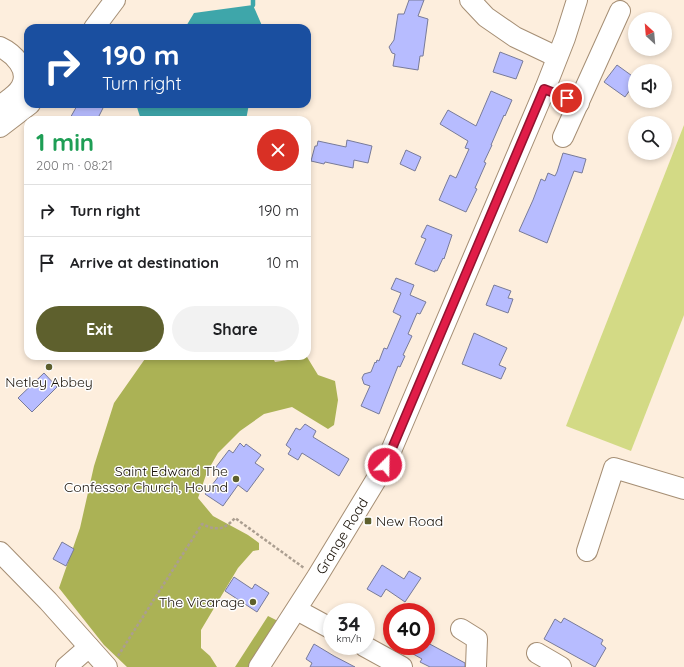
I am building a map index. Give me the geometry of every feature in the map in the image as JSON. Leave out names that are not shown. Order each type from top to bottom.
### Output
[{"type":"street","points":[[97,24],[115,0]]},
{"type":"street","points":[[470,0],[486,17],[515,37],[557,57]]},
{"type":"street","name":"Grange Road","points":[[259,667],[318,577],[385,465],[544,89],[565,38],[577,0]]},
{"type":"street","points":[[563,137],[620,11]]},
{"type":"street","points":[[0,47],[9,51],[17,60],[22,67],[24,78],[21,87],[0,106]]},
{"type":"street","points":[[544,89],[579,103]]},
{"type":"street","points":[[0,127],[25,108]]},
{"type":"street","points":[[587,551],[614,468],[684,489]]},
{"type":"street","points":[[0,552],[48,601],[89,647],[111,664]]},
{"type":"street","points":[[297,610],[323,624]]},
{"type":"street","points":[[460,629],[477,639],[476,667]]},
{"type":"street","points":[[66,667],[89,647]]},
{"type":"street","points":[[375,652],[402,667]]},
{"type":"street","points":[[537,653],[560,667]]},
{"type":"path","points":[[111,664],[202,524],[209,527],[221,528],[228,526],[235,518],[318,577]]},
{"type":"green space","points":[[684,125],[684,315],[631,451],[566,426],[670,160],[672,160],[672,156]]},
{"type":"green space","points":[[144,360],[274,360],[275,362],[288,360],[309,360],[318,375],[335,381],[338,400],[334,425],[328,429],[292,407],[264,414],[240,431],[218,453],[207,472],[198,498],[213,516],[248,535],[259,543],[259,550],[253,551],[238,568],[201,630],[201,648],[210,656],[217,667],[127,667],[104,645],[59,588],[80,528],[94,466],[114,403]]},
{"type":"green space","points":[[268,616],[278,621],[248,667],[235,667]]},
{"type":"water","points":[[253,5],[261,24],[187,24],[194,13]]},
{"type":"water","points":[[137,108],[248,108],[247,116],[140,116]]},
{"type":"building","points":[[409,0],[424,0],[418,16],[428,19],[423,56],[420,56],[418,70],[393,66],[395,54],[392,53],[389,47],[394,40],[398,14],[404,14]]},
{"type":"building","points":[[500,52],[523,61],[516,79],[493,72]]},
{"type":"building","points":[[617,65],[628,73],[628,93],[625,97],[604,82]]},
{"type":"building","points":[[491,91],[512,100],[484,162],[486,163],[475,188],[477,189],[466,212],[439,200],[450,175],[456,178],[469,149],[465,148],[468,141],[440,124],[448,110],[476,126]]},
{"type":"building","points":[[76,108],[103,108],[99,116],[71,116]]},
{"type":"building","points":[[347,140],[372,146],[368,163],[354,160],[353,168],[325,162],[324,164],[311,161],[318,141],[346,147]]},
{"type":"building","points":[[406,150],[421,157],[415,171],[400,164]]},
{"type":"building","points":[[563,153],[586,159],[582,173],[574,171],[547,243],[519,231],[541,179],[545,181],[548,173],[555,176]]},
{"type":"building","points":[[427,225],[452,235],[444,259],[443,258],[437,271],[435,270],[435,272],[415,264],[426,239],[421,237]]},
{"type":"building","points":[[396,278],[414,285],[410,295],[426,302],[420,314],[417,313],[408,334],[412,336],[403,355],[405,356],[400,367],[398,366],[379,414],[361,406],[370,386],[364,384],[362,378],[364,374],[371,372],[375,362],[376,363],[377,360],[379,361],[384,348],[387,349],[401,316],[393,312],[401,293],[391,289]]},
{"type":"building","points":[[494,285],[511,291],[508,298],[513,299],[508,313],[486,305]]},
{"type":"building","points":[[474,333],[507,348],[499,365],[506,368],[501,379],[462,364]]},
{"type":"building","points":[[44,373],[57,387],[32,412],[18,398]]},
{"type":"building","points":[[305,424],[316,431],[313,437],[349,459],[339,476],[302,453],[298,460],[288,454],[291,449],[286,445],[296,428],[300,430]]},
{"type":"building","name":"Saint Edward The Confessor Church, Hound","points":[[240,443],[244,447],[246,444],[261,455],[255,463],[264,469],[247,492],[238,485],[223,506],[205,494],[222,472],[216,467],[229,450],[233,453]]},
{"type":"building","points":[[62,542],[74,549],[66,566],[53,559]]},
{"type":"building","points":[[382,565],[404,579],[409,571],[421,578],[405,602],[386,589],[381,597],[367,589]]},
{"type":"building","name":"The Vicarage","points":[[234,577],[252,589],[255,584],[269,593],[257,612],[225,591]]},
{"type":"building","points":[[564,618],[603,640],[601,644],[606,648],[595,667],[544,639],[555,619],[561,623]]},
{"type":"building","points":[[314,644],[323,649],[323,655],[332,655],[355,667],[310,667],[312,663],[306,659]]},
{"type":"building","points":[[435,647],[465,663],[465,667],[430,667],[420,662],[422,659],[415,655],[435,655]]},
{"type":"waterway","points":[[253,0],[253,5]]},
{"type":"place","name":"Netley Abbey","points":[[49,367]]},
{"type":"place","name":"Saint Edward The Confessor Church, Hound","points":[[236,479]]},
{"type":"place","name":"New Road","points":[[368,521]]},
{"type":"place","name":"The Vicarage","points":[[253,602]]},
{"type":"route","points":[[385,465],[544,89],[567,98]]}]
